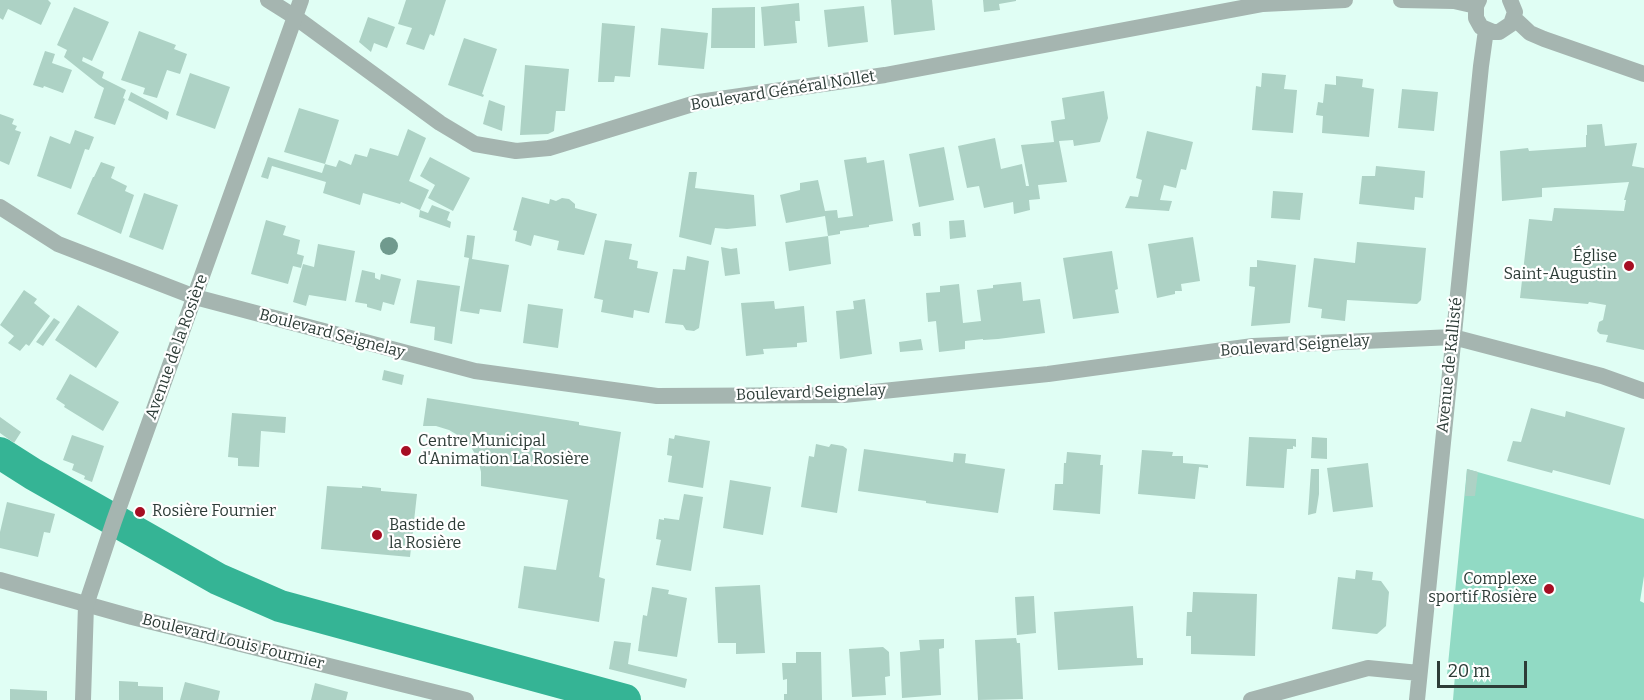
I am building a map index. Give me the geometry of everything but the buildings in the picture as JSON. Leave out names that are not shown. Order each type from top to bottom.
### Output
[{"type":"street","name":"Boulevard Général Nollet","points":[[268,0],[295,17],[440,123],[475,144],[516,151],[549,148],[699,102],[885,75],[1263,4],[1345,0]]},
{"type":"street","name":"Avenue de la Rosière","points":[[83,700],[86,605],[301,0]]},
{"type":"street","points":[[1401,0],[1477,3],[1476,18],[1481,27],[1499,32],[1511,24],[1514,18],[1515,12],[1511,0]]},
{"type":"street","points":[[1514,18],[1530,33],[1644,74]]},
{"type":"street","name":"Avenue de Kallisté","points":[[1417,700],[1482,50],[1486,30]]},
{"type":"street","name":"Boulevard Seignelay","points":[[0,207],[58,244],[195,297],[475,371],[657,396],[844,395],[1048,374],[1253,346],[1453,337],[1602,376],[1644,391]]},
{"type":"street","name":"Boulevard Louis Fournier","points":[[0,580],[86,605],[466,700]]},
{"type":"street","points":[[1251,700],[1368,668],[1419,673]]},
{"type":"green space","name":"Complexe sportif Rosière","points":[[1467,469],[1644,519],[1644,576],[1640,601],[1644,603],[1644,700],[1453,700],[1455,675],[1447,675]]},
{"type":"waterway","points":[[0,453],[218,579],[280,606],[625,700]]},
{"type":"place","name":"Église Saint-Augustin","points":[[1629,266]]},
{"type":"place","name":"Centre Municipal d'Animation La Rosière","points":[[406,451]]},
{"type":"place","name":"Rosière Fournier","points":[[140,512]]},
{"type":"place","name":"Bastide de la Rosière","points":[[377,535]]},
{"type":"place","name":"Complexe sportif Rosière","points":[[1549,589]]}]
